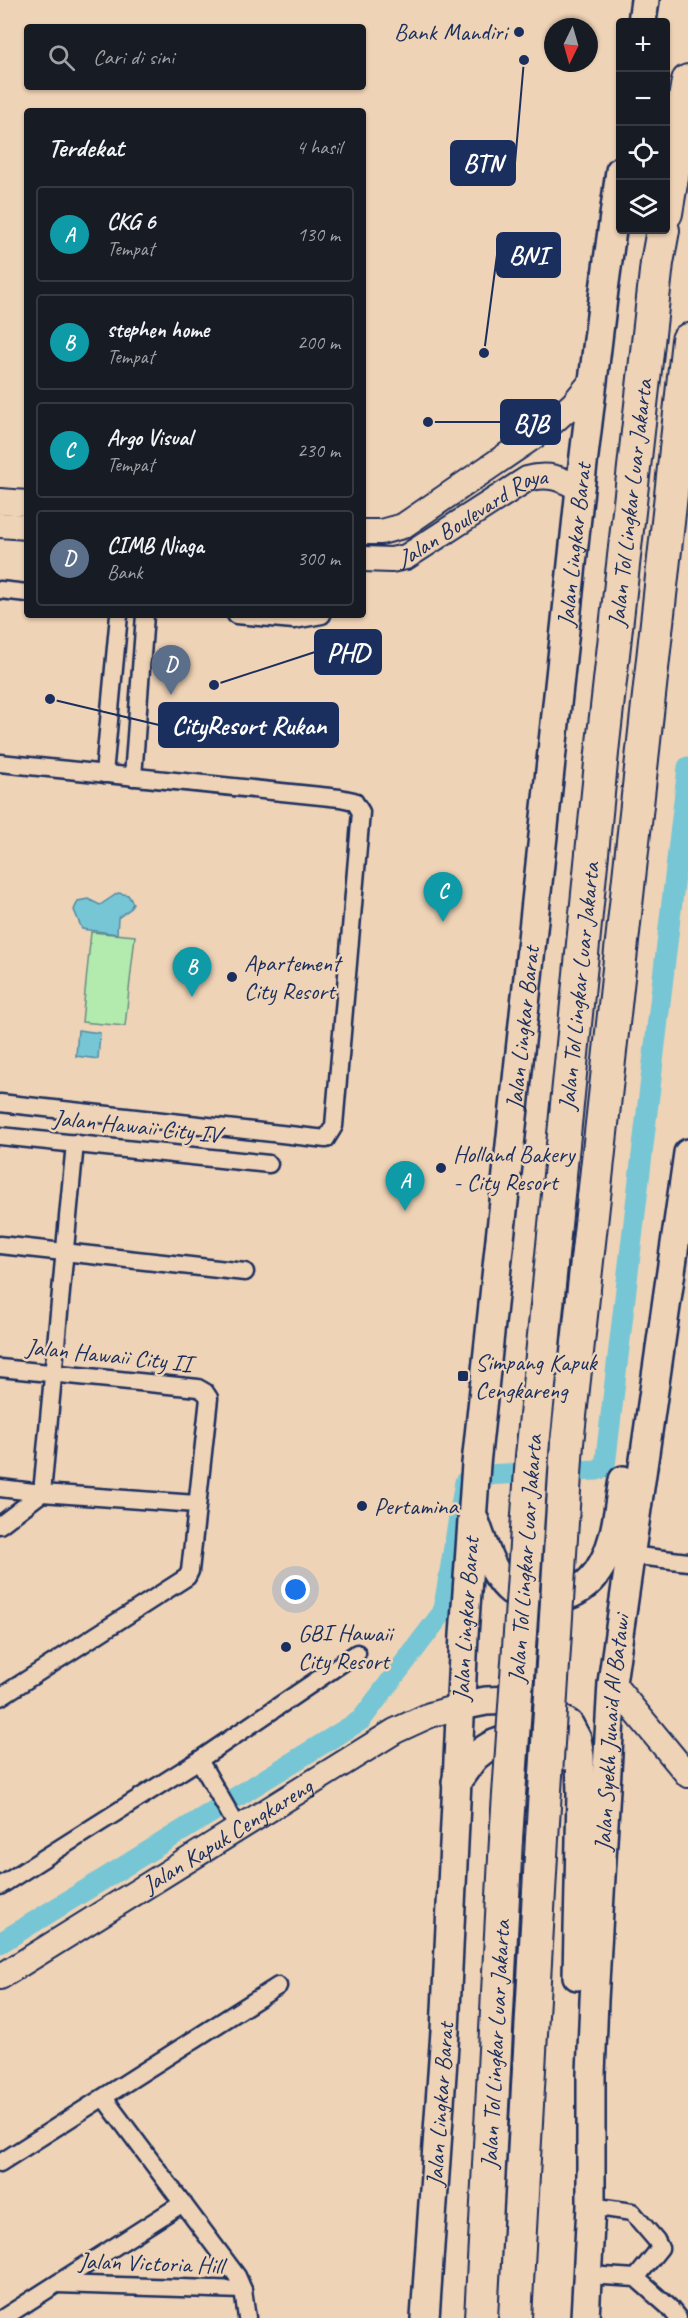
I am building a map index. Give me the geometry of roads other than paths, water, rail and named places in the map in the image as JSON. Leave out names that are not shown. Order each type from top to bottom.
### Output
[{"type":"highway","points":[[670,189],[688,81]]},
{"type":"highway","name":"Jalan Tol Lingkar Luar Jakarta","points":[[481,2318],[506,1839],[532,1456],[603,743],[657,263],[662,234]]},
{"type":"highway","name":"Jalan Tol Lingkar Luar Jakarta","points":[[515,2318],[567,1443],[688,340]]},
{"type":"main road","points":[[643,18],[645,0]]},
{"type":"main road","name":"Jalan Lingkar Barat","points":[[425,2318],[445,2031],[456,1782],[476,1464],[579,489],[620,180]]},
{"type":"main road","name":"Jalan Syekh Junaid Al Batawi","points":[[585,2318],[591,2206],[591,2074],[612,1683],[687,1173]]},
{"type":"main road","points":[[473,1510],[495,1569],[506,1586],[513,1592],[537,1599],[556,1600],[572,1595],[586,1586],[597,1574],[611,1545],[657,1306],[676,1241]]},
{"type":"main road","points":[[462,1706],[486,1701],[515,1700],[548,1711],[569,1724],[577,1739],[581,1794],[576,2018],[591,2074]]},
{"type":"main road","points":[[456,1782],[476,1756],[495,1743],[518,1737],[541,1741],[561,1753],[575,1772],[581,1794]]},
{"type":"street","name":"Jalan Boulevard Raya","points":[[366,532],[393,530],[409,522],[552,423],[573,404],[593,380]]},
{"type":"street","name":"Jalan Boulevard Raya","points":[[366,562],[406,557],[527,479],[539,476],[561,478],[579,489]]},
{"type":"street","points":[[0,501],[24,503]]},
{"type":"street","points":[[0,525],[24,527]]},
{"type":"street","points":[[0,590],[24,593]]},
{"type":"street","points":[[104,774],[118,618]]},
{"type":"street","points":[[134,777],[145,618]]},
{"type":"street","points":[[271,618],[294,620],[305,618]]},
{"type":"street","points":[[0,763],[340,798],[354,801],[361,812],[334,1126],[326,1140],[0,1103]]},
{"type":"street","name":"Jalan Hawaii City IV","points":[[0,1136],[269,1164]]},
{"type":"street","points":[[0,1524],[42,1493],[75,1143]]},
{"type":"street","points":[[0,1245],[244,1272]]},
{"type":"street","name":"Jalan Hawaii City II","points":[[0,1368],[198,1388],[205,1392],[209,1398],[196,1504]]},
{"type":"street","points":[[0,1488],[196,1504],[188,1577],[0,1697]]},
{"type":"street","points":[[630,1555],[688,1562]]},
{"type":"street","points":[[0,1886],[199,1760],[357,1653]]},
{"type":"street","points":[[612,1683],[688,1775]]},
{"type":"street","name":"Jalan Kapuk Cengkareng","points":[[0,1977],[235,1822],[395,1731],[430,1715],[462,1706]]},
{"type":"street","points":[[199,1760],[235,1822]]},
{"type":"street","points":[[0,2163],[278,1986]]},
{"type":"street","points":[[104,2098],[237,2276],[243,2290],[247,2318]]},
{"type":"street","name":"Jalan Victoria Hill","points":[[3,2318],[183,2203]]},
{"type":"street","points":[[591,2206],[632,2212],[656,2240],[660,2248],[636,2278]]},
{"type":"street","points":[[588,2275],[636,2278],[678,2318]]},
{"type":"street","name":"Jalan Victoria Hill","points":[[57,2284],[243,2290]]},
{"type":"water","points":[[118,893],[128,895],[133,903],[130,909],[118,918],[117,934],[82,929],[74,910],[78,901],[88,899],[100,905]]},
{"type":"water","points":[[78,1030],[100,1033],[98,1059],[76,1056]]},
{"type":"waterway","points":[[0,1943],[361,1720],[443,1612],[465,1482],[481,1475],[597,1470],[605,1466],[688,767]]},
{"type":"place","name":"Bank Mandiri","points":[[519,32]]},
{"type":"place","name":"BTN","points":[[524,60]]},
{"type":"place","name":"BNI","points":[[484,353]]},
{"type":"place","name":"BJB","points":[[428,422]]},
{"type":"place","name":"PHD","points":[[214,685]]},
{"type":"place","name":"CIMB Niaga","points":[[171,695]]},
{"type":"place","name":"CityResort Rukan","points":[[50,699]]},
{"type":"place","name":"Argo Visual","points":[[443,922]]},
{"type":"place","name":"Apartement City Resort","points":[[232,977]]},
{"type":"place","name":"stephen home","points":[[192,997]]},
{"type":"place","name":"Holland Bakery - City Resort","points":[[441,1168]]},
{"type":"place","name":"CKG 6","points":[[405,1211]]},
{"type":"place","name":"Simpang Kapuk Cengkareng","points":[[463,1376]]},
{"type":"place","name":"Pertamina","points":[[362,1506]]},
{"type":"place","name":"GBI Hawaii City Resort","points":[[286,1647]]}]
